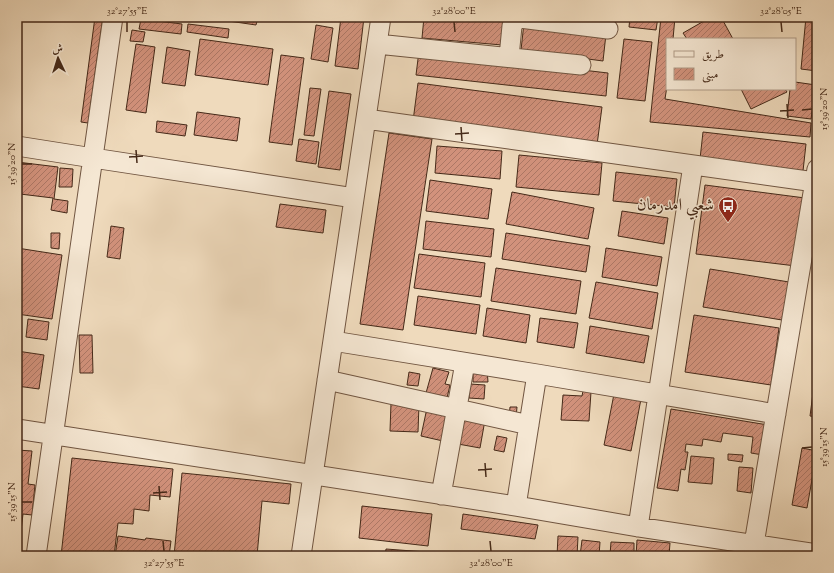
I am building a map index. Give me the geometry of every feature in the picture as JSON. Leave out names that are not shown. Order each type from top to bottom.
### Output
[{"type":"street","points":[[36,556],[113,17]]},
{"type":"street","points":[[301,556],[381,17]]},
{"type":"street","points":[[509,57],[512,26],[514,21],[520,18],[608,29]]},
{"type":"street","points":[[377,44],[581,65]]},
{"type":"street","points":[[366,119],[693,165],[816,175],[812,225],[776,414],[754,544]]},
{"type":"street","points":[[17,146],[354,198]]},
{"type":"street","points":[[638,528],[693,165]]},
{"type":"street","points":[[333,341],[776,414]]},
{"type":"street","points":[[441,495],[465,362]]},
{"type":"street","points":[[516,506],[537,374]]},
{"type":"street","points":[[327,380],[529,425]]},
{"type":"street","points":[[17,429],[516,506],[638,528],[817,554]]},
{"type":"building","points":[[95,17],[103,17],[88,123],[81,122]]},
{"type":"building","points":[[201,17],[258,17],[256,25]]},
{"type":"building","points":[[317,17],[332,17],[331,21],[317,19]]},
{"type":"building","points":[[341,17],[364,17],[358,69],[335,66]]},
{"type":"building","points":[[424,17],[504,17],[502,45],[422,38]]},
{"type":"building","points":[[630,17],[658,17],[656,30],[629,27]]},
{"type":"building","points":[[661,17],[675,17],[673,38],[666,38],[666,90],[665,99],[811,123],[810,137],[650,122]]},
{"type":"building","points":[[711,17],[721,17],[732,38],[686,38],[683,33]]},
{"type":"building","points":[[806,17],[817,17],[817,71],[801,69]]},
{"type":"building","points":[[141,19],[182,24],[181,34],[139,29]]},
{"type":"building","points":[[524,23],[606,34],[603,61],[521,50]]},
{"type":"building","points":[[188,24],[229,29],[228,38],[187,32]]},
{"type":"building","points":[[316,25],[333,28],[328,62],[311,59]]},
{"type":"building","points":[[132,30],[145,32],[143,42],[130,41]]},
{"type":"building","points":[[200,39],[273,49],[268,85],[195,75]]},
{"type":"building","points":[[624,39],[652,42],[645,101],[617,98]]},
{"type":"building","points":[[136,44],[155,47],[146,113],[126,110]]},
{"type":"building","points":[[167,47],[190,51],[185,86],[162,83]]},
{"type":"building","points":[[419,51],[608,73],[606,96],[416,75]]},
{"type":"building","points":[[281,55],[304,58],[292,145],[269,142]]},
{"type":"building","points":[[796,82],[816,85],[811,119],[787,116],[790,90],[796,90]]},
{"type":"building","points":[[418,83],[602,107],[597,145],[413,121]]},
{"type":"building","points":[[310,88],[321,89],[314,136],[304,135]]},
{"type":"building","points":[[742,90],[786,90],[787,92],[751,109]]},
{"type":"building","points":[[329,91],[351,94],[340,170],[318,167]]},
{"type":"building","points":[[197,112],[240,118],[237,141],[194,135]]},
{"type":"building","points":[[157,121],[187,125],[185,136],[156,132]]},
{"type":"building","points":[[703,132],[806,144],[803,171],[700,159]]},
{"type":"building","points":[[389,133],[432,139],[403,330],[360,324]]},
{"type":"building","points":[[299,139],[319,142],[316,164],[296,161]]},
{"type":"building","points":[[437,146],[502,151],[500,179],[435,173]]},
{"type":"building","points":[[519,155],[602,163],[599,195],[516,187]]},
{"type":"building","points":[[17,162],[58,167],[54,199],[68,201],[67,213],[51,210],[53,198],[20,194],[17,209]]},
{"type":"building","points":[[60,168],[73,169],[72,187],[59,187]]},
{"type":"building","points":[[616,172],[677,179],[674,207],[613,201]]},
{"type":"building","points":[[430,180],[492,189],[488,219],[426,211]]},
{"type":"building","points":[[705,185],[805,198],[796,266],[696,254]]},
{"type":"building","points":[[512,192],[594,208],[588,239],[506,224]]},
{"type":"building","points":[[280,204],[326,210],[323,233],[276,227]]},
{"type":"building","points":[[622,211],[668,218],[664,244],[618,236]]},
{"type":"building","points":[[426,221],[494,229],[491,257],[423,249]]},
{"type":"building","points":[[111,226],[124,228],[120,259],[107,257]]},
{"type":"building","points":[[51,233],[60,233],[59,249],[51,248]]},
{"type":"building","points":[[506,233],[590,246],[586,272],[502,259]]},
{"type":"building","points":[[17,248],[62,255],[52,319],[17,314]]},
{"type":"building","points":[[606,248],[662,257],[657,286],[602,277]]},
{"type":"building","points":[[419,254],[485,263],[481,297],[414,288]]},
{"type":"building","points":[[496,268],[581,281],[576,314],[491,301]]},
{"type":"building","points":[[710,269],[789,282],[782,320],[703,307]]},
{"type":"building","points":[[596,282],[658,293],[652,329],[589,318]]},
{"type":"building","points":[[418,296],[480,305],[476,334],[414,325]]},
{"type":"building","points":[[487,308],[530,315],[526,343],[483,336]]},
{"type":"building","points":[[694,315],[779,328],[771,385],[685,372]]},
{"type":"building","points":[[540,318],[578,323],[574,348],[537,342]]},
{"type":"building","points":[[28,319],[49,322],[47,340],[26,337]]},
{"type":"building","points":[[590,326],[649,336],[644,363],[586,353]]},
{"type":"building","points":[[79,335],[92,335],[93,373],[80,373]]},
{"type":"building","points":[[17,351],[44,355],[39,389],[17,386]]},
{"type":"building","points":[[433,368],[449,372],[445,384],[450,385],[447,398],[426,393]]},
{"type":"building","points":[[473,369],[487,369],[488,382],[473,382]]},
{"type":"building","points":[[409,372],[420,374],[418,386],[407,385]]},
{"type":"building","points":[[470,384],[485,385],[484,399],[469,398]]},
{"type":"building","points":[[583,391],[591,392],[589,421],[561,420],[563,395],[582,396]]},
{"type":"building","points":[[813,393],[817,394],[817,417],[810,416]]},
{"type":"building","points":[[614,394],[641,399],[631,451],[604,445]]},
{"type":"building","points":[[391,403],[419,404],[418,432],[390,431]]},
{"type":"building","points":[[510,407],[517,407],[516,418],[509,418]]},
{"type":"building","points":[[427,408],[449,413],[443,441],[421,436]]},
{"type":"building","points":[[671,409],[768,425],[763,455],[751,453],[753,437],[723,433],[721,442],[703,439],[702,446],[686,444],[685,452],[688,452],[685,470],[681,469],[678,491],[657,488]]},
{"type":"building","points":[[463,416],[485,420],[480,448],[458,444]]},
{"type":"building","points":[[497,436],[507,438],[504,452],[494,450]]},
{"type":"building","points":[[802,448],[817,451],[807,508],[792,505]]},
{"type":"building","points":[[17,450],[32,451],[28,484],[35,485],[32,515],[23,514],[18,556],[17,556]]},
{"type":"building","points":[[728,454],[743,455],[742,462],[728,460]]},
{"type":"building","points":[[691,456],[714,458],[712,484],[688,482]]},
{"type":"building","points":[[72,458],[173,469],[170,497],[150,495],[149,511],[134,509],[133,524],[118,523],[114,556],[61,556]]},
{"type":"building","points":[[739,467],[753,468],[751,493],[737,491]]},
{"type":"building","points":[[182,473],[291,484],[289,504],[262,501],[257,556],[174,556]]},
{"type":"building","points":[[362,506],[432,514],[428,546],[359,538]]},
{"type":"building","points":[[463,514],[538,525],[535,539],[461,529]]},
{"type":"building","points":[[118,536],[145,540],[146,538],[171,541],[169,556],[115,556]]},
{"type":"building","points":[[558,536],[578,537],[577,556],[557,556]]},
{"type":"building","points":[[582,540],[600,542],[599,556],[580,556]]},
{"type":"building","points":[[637,540],[670,543],[669,556],[636,556]]},
{"type":"building","points":[[611,542],[634,543],[634,556],[610,555]]},
{"type":"building","points":[[386,549],[426,552],[426,556],[385,556]]},
{"type":"building","points":[[537,552],[550,554],[550,556],[536,556]]},
{"type":"place","name":"شعبي امدرمان","points":[[728,223]]}]
